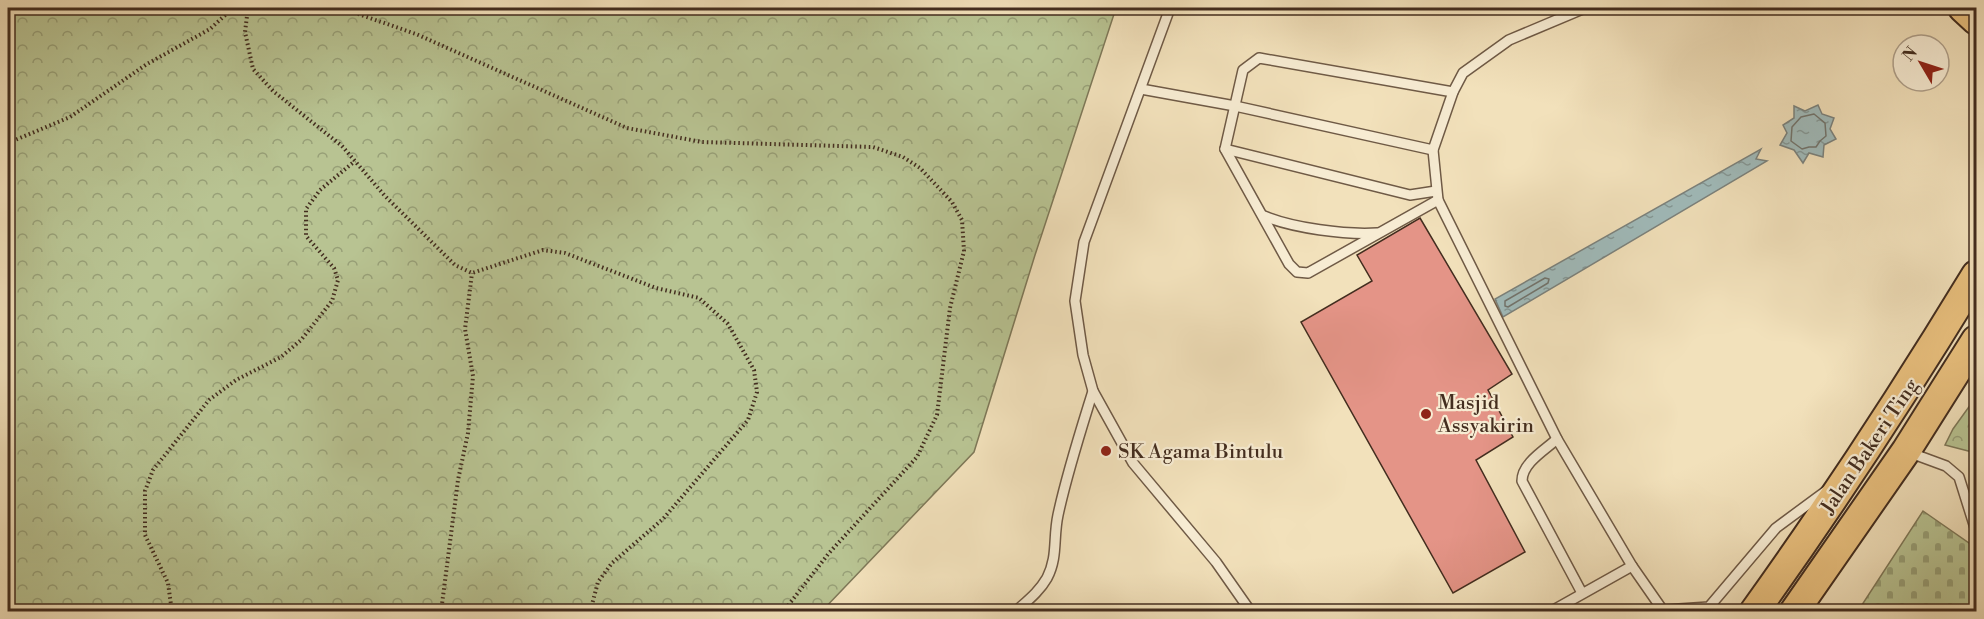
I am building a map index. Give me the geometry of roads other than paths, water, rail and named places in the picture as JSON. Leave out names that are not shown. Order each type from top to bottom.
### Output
[{"type":"main road","points":[[1963,8],[1977,20]]},
{"type":"main road","name":"Jalan Bakeri Ting","points":[[1754,612],[1855,468],[1977,275]]},
{"type":"main road","name":"Jalan Bakeri Ting","points":[[1794,612],[1906,452],[1977,340]]},
{"type":"lane","points":[[1170,8],[1084,242],[1075,301],[1083,355],[1094,392],[1133,463],[1216,562],[1251,612]]},
{"type":"lane","points":[[1585,8],[1509,40],[1463,72],[1453,92],[1433,150],[1437,195],[1557,439],[1632,566],[1664,611],[1709,607],[1776,528],[1855,468]]},
{"type":"lane","points":[[1437,195],[1380,232],[1308,273],[1297,272],[1289,264],[1225,148],[1243,70],[1259,58],[1453,92]]},
{"type":"lane","points":[[1142,89],[1235,106],[1433,150]]},
{"type":"lane","points":[[1225,148],[1410,195],[1437,195]]},
{"type":"lane","points":[[1264,216],[1278,222],[1356,234],[1380,232]]},
{"type":"lane","points":[[1016,612],[1037,592],[1047,578],[1055,557],[1055,526],[1066,478],[1094,392]]},
{"type":"lane","points":[[1557,439],[1527,466],[1522,473],[1522,481],[1582,593]]},
{"type":"lane","points":[[1906,452],[1946,466],[1959,477],[1977,531]]},
{"type":"lane","points":[[1550,612],[1632,566]]},
{"type":"water","points":[[1818,105],[1822,114],[1834,118],[1830,129],[1836,139],[1824,145],[1823,157],[1809,153],[1803,163],[1794,150],[1780,145],[1787,133],[1783,125],[1794,118],[1794,106],[1805,111]]},
{"type":"water","points":[[1761,149],[1756,159],[1767,161],[1503,317],[1495,299]]},
{"type":"place","name":"Masjid Assyakirin","points":[[1426,414]]},
{"type":"place","name":"SK Agama Bintulu","points":[[1106,451]]}]
